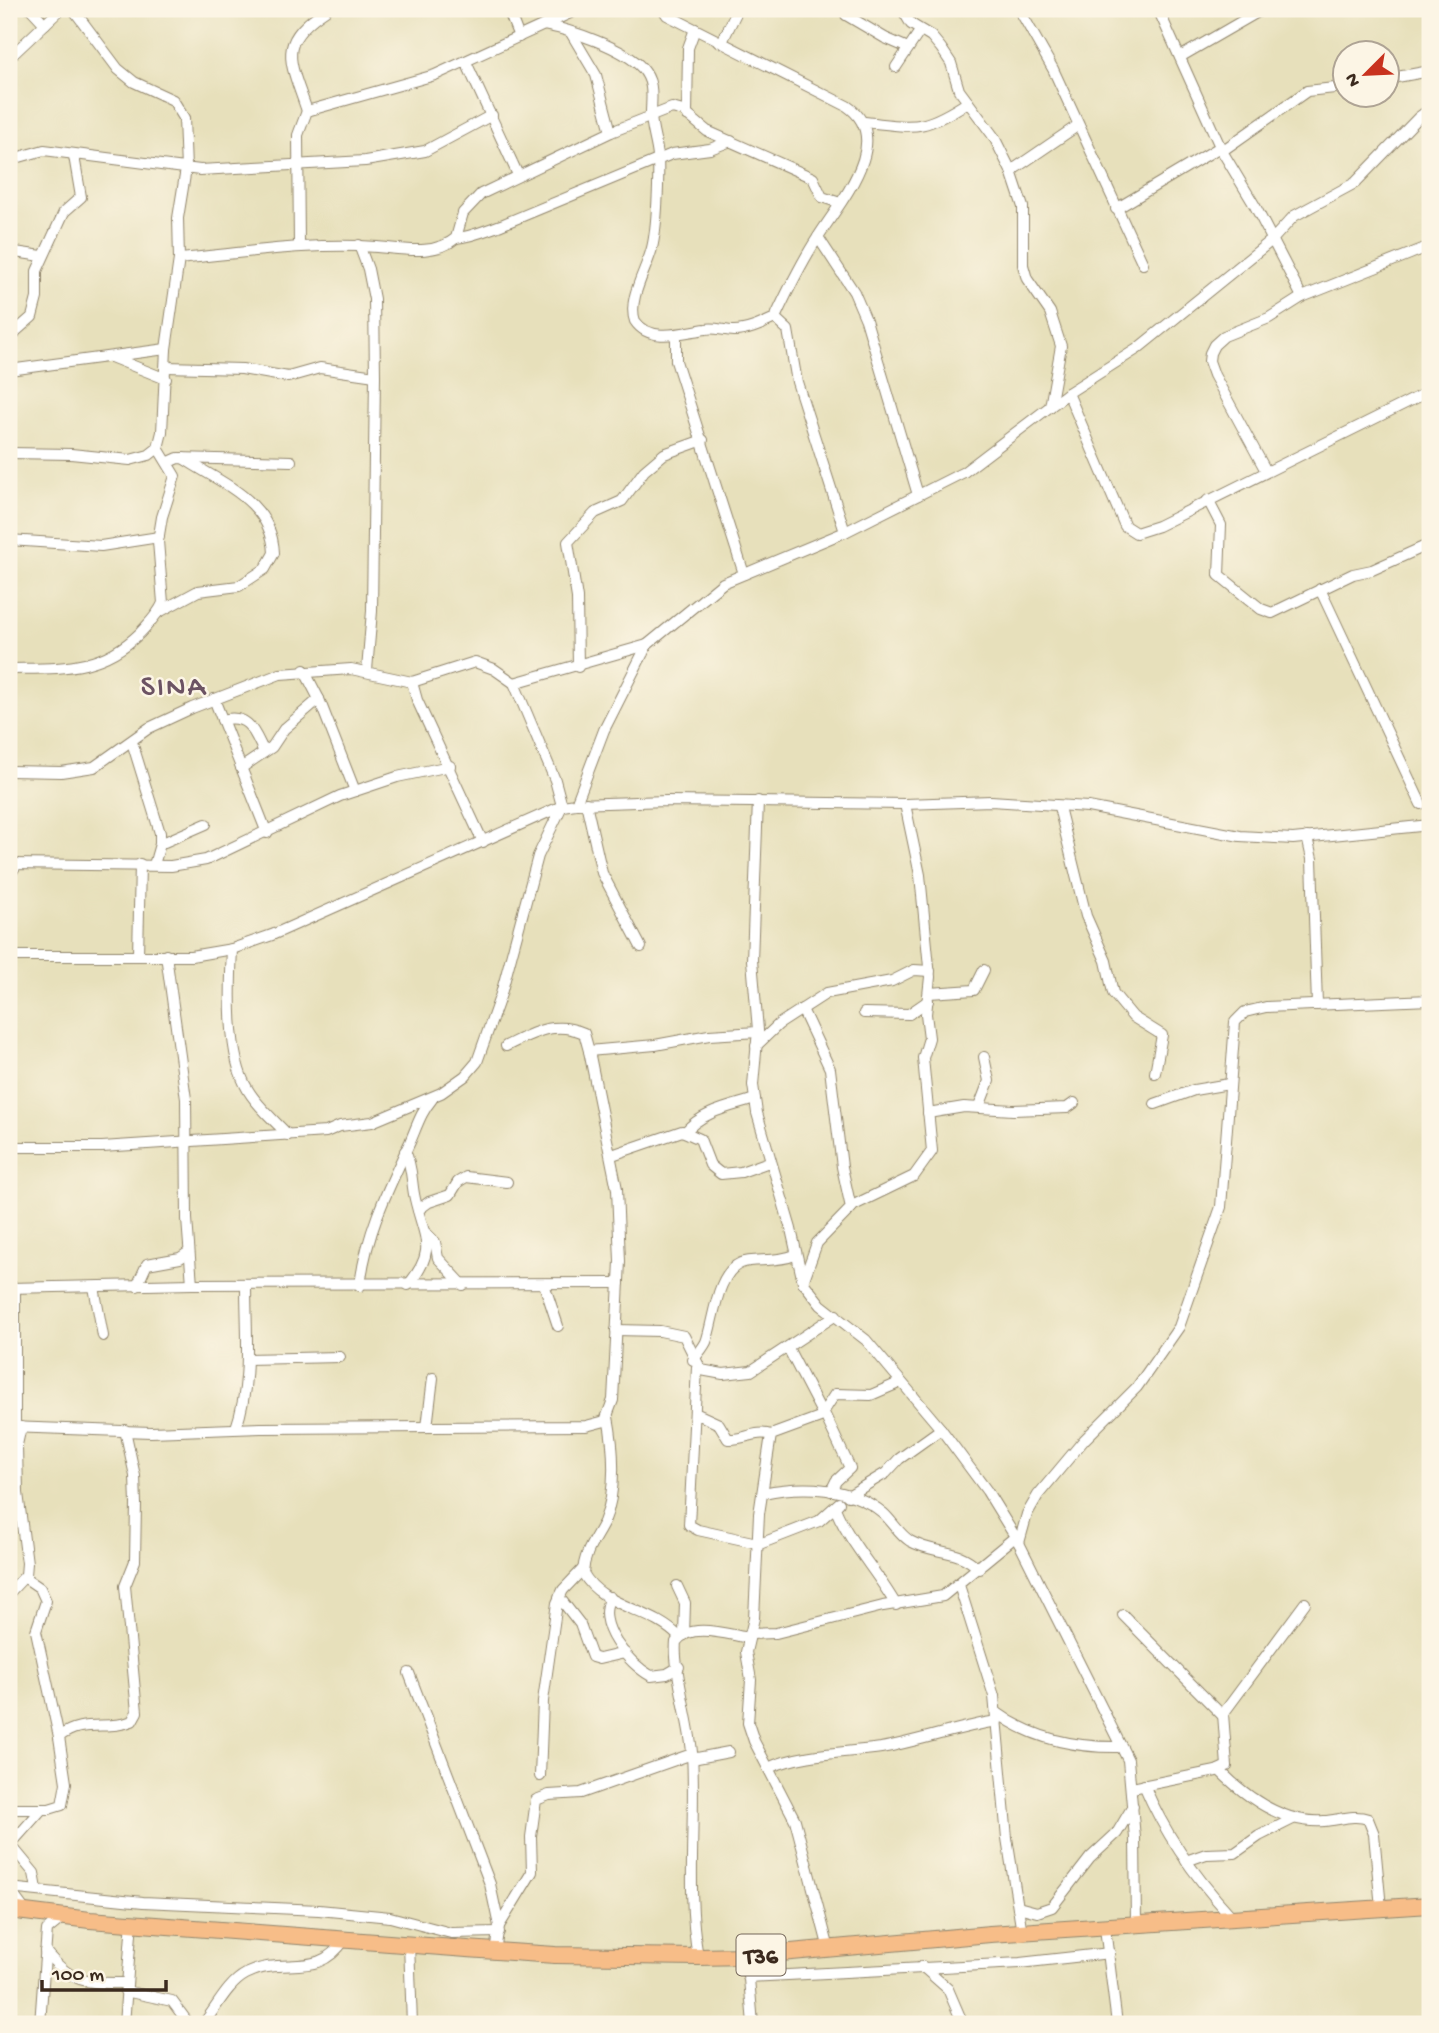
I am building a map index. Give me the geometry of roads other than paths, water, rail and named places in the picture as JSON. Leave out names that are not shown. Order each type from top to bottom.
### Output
[{"type":"highway","name":"T36","points":[[9,1910],[495,1951],[698,1957],[747,1956],[1231,1916],[1430,1905]]},
{"type":"street","points":[[31,9],[45,23]]},
{"type":"street","points":[[9,58],[61,9]]},
{"type":"street","points":[[73,9],[126,76],[178,104],[185,127],[186,169],[178,218],[179,259],[166,349],[166,379],[158,448],[169,462],[175,484],[162,517],[159,537],[163,603],[159,612]]},
{"type":"street","points":[[299,245],[299,128],[307,111],[292,65],[291,46],[300,30],[327,9]]},
{"type":"street","points":[[508,9],[519,37]]},
{"type":"street","points":[[307,111],[408,84],[466,62],[579,9]]},
{"type":"street","points":[[663,9],[675,14],[695,29],[847,106],[864,122],[904,127],[923,126],[934,123],[968,102]]},
{"type":"street","points":[[722,42],[738,9]]},
{"type":"street","points":[[902,9],[911,24],[931,36],[942,48],[951,63],[958,90],[994,137],[1011,171],[1023,207],[1023,265],[1027,279],[1050,312],[1061,346],[1050,407]]},
{"type":"street","points":[[1019,9],[1053,69],[1143,264]]},
{"type":"street","points":[[1158,9],[1221,149],[1302,297]]},
{"type":"street","points":[[1180,57],[1263,9]]},
{"type":"street","points":[[846,15],[908,48]]},
{"type":"street","points":[[563,17],[596,75],[611,132]]},
{"type":"street","points":[[544,25],[621,54],[643,69],[652,88],[651,116],[658,162],[653,244],[632,314],[642,329],[676,336],[708,328],[742,330],[775,318],[818,237],[862,164],[866,145],[864,122]]},
{"type":"street","points":[[687,115],[688,48],[695,29]]},
{"type":"street","points":[[896,67],[920,31]]},
{"type":"street","points":[[466,62],[518,175]]},
{"type":"street","points":[[1400,77],[1430,71]]},
{"type":"street","points":[[1116,208],[1221,149],[1307,91],[1330,89]]},
{"type":"street","points":[[456,238],[463,213],[474,198],[611,132],[672,108],[687,115],[701,128],[813,178],[822,197],[840,203]]},
{"type":"street","points":[[514,683],[578,667],[647,645],[723,583],[845,532],[964,472],[1068,393],[1137,349],[1272,240],[1294,216],[1355,183],[1430,109]]},
{"type":"street","points":[[9,160],[44,150],[186,169],[412,156],[446,142],[492,115]]},
{"type":"street","points":[[1011,171],[1077,126]]},
{"type":"street","points":[[179,259],[299,245],[428,249],[456,238],[475,235],[484,228],[501,225],[678,152],[710,149],[731,141]]},
{"type":"street","points":[[9,344],[10,337],[32,317],[35,309],[37,271],[42,256],[64,212],[81,197],[74,156]]},
{"type":"street","points":[[818,237],[849,284],[866,320],[918,495]]},
{"type":"street","points":[[359,245],[374,299],[372,611],[367,670]]},
{"type":"street","points":[[1266,471],[1214,375],[1209,361],[1214,345],[1224,336],[1269,318],[1302,297],[1430,246]]},
{"type":"street","points":[[9,254],[15,252],[42,256]]},
{"type":"street","points":[[775,318],[788,330],[797,382],[845,532]]},
{"type":"street","points":[[676,336],[676,360],[744,574]]},
{"type":"street","points":[[9,357],[9,370],[166,349]]},
{"type":"street","points":[[110,356],[166,379]]},
{"type":"street","points":[[166,367],[242,369],[288,377],[320,368],[375,376]]},
{"type":"street","points":[[1068,393],[1125,526],[1130,531],[1142,533],[1430,391]]},
{"type":"street","points":[[578,667],[577,597],[568,542],[595,513],[624,500],[644,471],[660,456],[703,440]]},
{"type":"street","points":[[9,453],[71,454],[130,460],[149,455],[158,448]]},
{"type":"street","points":[[169,462],[183,458],[291,461]]},
{"type":"street","points":[[9,669],[98,662],[128,644],[159,612],[198,591],[239,586],[265,569],[274,553],[264,514],[251,501],[183,458]]},
{"type":"street","points":[[1208,500],[1221,525],[1219,575],[1235,590],[1272,613],[1321,589],[1430,544]]},
{"type":"street","points":[[9,540],[101,546],[159,537]]},
{"type":"street","points":[[1321,589],[1421,804]]},
{"type":"street","points":[[641,947],[602,873],[581,804],[604,730],[647,645]]},
{"type":"street","points":[[9,771],[80,771],[94,767],[149,728],[258,680],[304,670],[367,670],[412,682],[475,662],[494,669],[514,683],[555,780],[562,806],[538,856],[501,994],[477,1062],[465,1076],[435,1096],[365,1124],[340,1126],[326,1132],[102,1147],[9,1147]]},
{"type":"street","points":[[304,670],[319,699],[355,791]]},
{"type":"street","points":[[412,682],[417,700],[450,766],[483,842]]},
{"type":"street","points":[[214,699],[267,833]]},
{"type":"street","points":[[241,768],[272,747],[284,729],[319,699]]},
{"type":"street","points":[[222,720],[238,717],[249,724],[264,752]]},
{"type":"street","points":[[132,742],[157,819],[160,844],[154,865]]},
{"type":"street","points":[[9,876],[13,864],[171,866],[206,860],[355,791],[397,777],[450,766]]},
{"type":"street","points":[[758,801],[752,960],[758,1032],[755,1099],[769,1162],[791,1229],[803,1282],[812,1296],[866,1340],[941,1429],[987,1491],[1017,1540],[1122,1747],[1130,1770],[1136,1923]]},
{"type":"street","points":[[9,956],[191,956],[232,949],[272,934],[562,806],[581,804],[758,801],[905,804],[991,801],[1088,807],[1240,836],[1293,839],[1430,825]]},
{"type":"street","points":[[803,1282],[817,1243],[851,1208],[868,1197],[903,1183],[922,1169],[932,1151],[923,1058],[929,1038],[926,1014],[930,971],[919,875],[905,804]]},
{"type":"street","points":[[1059,807],[1086,916],[1106,961],[1113,993],[1133,1017],[1162,1035],[1155,1073]]},
{"type":"street","points":[[160,844],[206,824]]},
{"type":"street","points":[[1307,837],[1312,859],[1317,1005]]},
{"type":"street","points":[[138,955],[140,864]]},
{"type":"street","points":[[232,949],[234,1043],[239,1067],[246,1087],[257,1103],[288,1135]]},
{"type":"street","points":[[166,955],[185,1088],[192,1284]]},
{"type":"street","points":[[756,1046],[779,1024],[839,989],[892,981],[914,970],[930,971]]},
{"type":"street","points":[[864,1013],[909,1014],[929,997],[974,990],[984,970]]},
{"type":"street","points":[[682,1636],[701,1631],[749,1636],[776,1633],[935,1598],[958,1585],[1017,1540],[1038,1494],[1084,1440],[1136,1387],[1179,1327],[1219,1215],[1233,1032],[1240,1015],[1266,1007],[1430,1000]]},
{"type":"street","points":[[802,1009],[830,1069],[842,1167],[851,1208]]},
{"type":"street","points":[[506,1046],[544,1028],[565,1025],[584,1033],[612,1154],[617,1189],[619,1283],[613,1400],[608,1417],[612,1439],[612,1476],[605,1519],[584,1558],[583,1569],[589,1584],[661,1621],[682,1636]]},
{"type":"street","points":[[589,1051],[655,1045],[709,1035],[758,1032]]},
{"type":"street","points":[[979,1107],[989,1081],[985,1057]]},
{"type":"street","points":[[1155,1104],[1194,1090],[1229,1084]]},
{"type":"street","points":[[360,1286],[372,1227],[421,1112],[435,1096]]},
{"type":"street","points":[[612,1154],[685,1132],[713,1111],[755,1099]]},
{"type":"street","points":[[928,1113],[941,1109],[979,1107],[1020,1110],[1067,1108],[1074,1103]]},
{"type":"street","points":[[685,1132],[700,1139],[710,1165],[720,1174],[741,1172],[769,1162]]},
{"type":"street","points":[[405,1151],[412,1169],[418,1210],[426,1233],[426,1261],[408,1285]]},
{"type":"street","points":[[418,1210],[429,1202],[450,1195],[460,1179],[466,1177],[506,1182]]},
{"type":"street","points":[[426,1233],[435,1242],[438,1258],[463,1285]]},
{"type":"street","points":[[136,1286],[147,1264],[174,1259],[189,1252]]},
{"type":"street","points":[[695,1363],[706,1341],[723,1284],[735,1267],[744,1262],[774,1261],[795,1255]]},
{"type":"street","points":[[9,1592],[24,1577],[26,1544],[17,1468],[12,1288],[192,1284],[360,1286],[619,1283]]},
{"type":"street","points":[[544,1284],[558,1326]]},
{"type":"street","points":[[236,1428],[244,1400],[247,1359],[246,1285]]},
{"type":"street","points":[[94,1287],[103,1336]]},
{"type":"street","points":[[695,1363],[723,1374],[751,1371],[836,1315]]},
{"type":"street","points":[[616,1330],[660,1331],[684,1336],[691,1345],[695,1363],[695,1413],[689,1525],[698,1530],[757,1544],[819,1521],[847,1495],[886,1473],[899,1459],[941,1429]]},
{"type":"street","points":[[788,1348],[850,1468],[836,1481],[831,1491]]},
{"type":"street","points":[[247,1359],[340,1357]]},
{"type":"street","points":[[427,1427],[433,1378]]},
{"type":"street","points":[[695,1413],[719,1424],[728,1439],[744,1439],[761,1433],[771,1435],[823,1414],[835,1394],[871,1395],[901,1382]]},
{"type":"street","points":[[15,1427],[151,1432],[236,1428],[586,1426],[599,1424],[608,1417]]},
{"type":"street","points":[[59,1737],[80,1726],[125,1724],[132,1721],[137,1712],[125,1586],[135,1562],[135,1476],[125,1430]]},
{"type":"street","points":[[771,1435],[757,1544],[755,1607],[746,1652],[751,1680],[748,1723],[795,1820],[829,1949]]},
{"type":"street","points":[[763,1493],[807,1487],[847,1495],[882,1512],[910,1541],[936,1550],[955,1552],[979,1569]]},
{"type":"street","points":[[835,1508],[845,1533],[883,1583],[896,1605]]},
{"type":"street","points":[[540,1776],[546,1672],[559,1597],[583,1569]]},
{"type":"street","points":[[9,1809],[58,1807],[65,1800],[66,1783],[59,1737],[46,1664],[37,1638],[39,1619],[46,1601],[40,1588],[24,1577]]},
{"type":"street","points":[[958,1585],[987,1671],[997,1717],[1007,1838],[1022,1933]]},
{"type":"street","points":[[677,1586],[685,1603],[682,1636],[676,1647],[692,1756],[695,1815],[692,1901],[698,1957]]},
{"type":"street","points":[[559,1597],[580,1624],[592,1657],[599,1659],[625,1653]]},
{"type":"street","points":[[610,1597],[606,1618],[625,1653],[651,1676],[667,1674],[679,1667]]},
{"type":"street","points":[[1223,1716],[1305,1603]]},
{"type":"street","points":[[1123,1615],[1181,1677],[1223,1716],[1229,1760],[1227,1766],[1219,1770],[1132,1788]]},
{"type":"street","points":[[409,1673],[490,1884],[499,1929]]},
{"type":"street","points":[[768,1768],[790,1761],[918,1741],[997,1717],[1045,1737],[1101,1747],[1122,1747]]},
{"type":"street","points":[[495,1951],[499,1929],[532,1872],[531,1837],[536,1800],[549,1795],[581,1793],[692,1756],[729,1752]]},
{"type":"street","points":[[1219,1770],[1254,1799],[1293,1819],[1324,1821],[1360,1816],[1368,1819],[1374,1833],[1381,1908]]},
{"type":"street","points":[[1144,1785],[1162,1826],[1186,1861],[1231,1916]]},
{"type":"street","points":[[1018,1907],[1037,1912],[1052,1908],[1090,1858],[1117,1833],[1133,1805]]},
{"type":"street","points":[[37,1889],[34,1873],[10,1845],[42,1809]]},
{"type":"street","points":[[1186,1861],[1206,1854],[1235,1853],[1259,1836],[1293,1819]]},
{"type":"street","points":[[9,1888],[143,1902],[351,1913],[390,1917],[451,1933],[499,1929]]},
{"type":"street","points":[[9,1888],[26,1912]]},
{"type":"street","points":[[40,2024],[47,1930],[64,1916]]},
{"type":"street","points":[[124,2024],[132,1921]]},
{"type":"street","points":[[1105,1928],[1117,2024]]},
{"type":"street","points":[[203,2024],[244,1975],[266,1967],[322,1963],[336,1952],[345,1939]]},
{"type":"street","points":[[409,1944],[411,2024]]},
{"type":"street","points":[[45,1951],[70,1976],[94,1983],[125,1987],[172,2001],[189,2024]]},
{"type":"street","points":[[748,1977],[1020,1963],[1110,1952]]},
{"type":"street","points":[[747,1956],[753,2024]]},
{"type":"street","points":[[922,1966],[947,1989],[963,2024]]},
{"type":"district","name":"SINA","points":[[174,685]]}]
